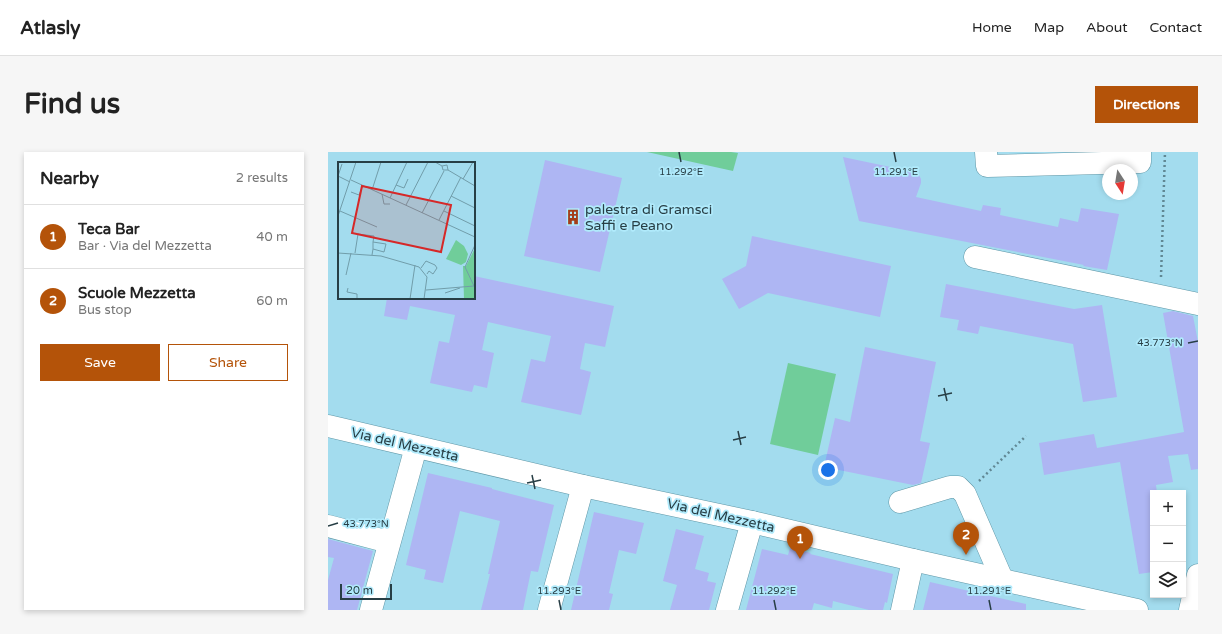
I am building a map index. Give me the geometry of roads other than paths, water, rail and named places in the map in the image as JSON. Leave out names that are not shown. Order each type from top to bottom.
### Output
[{"type":"street","points":[[986,152],[987,166],[1140,162],[1140,152]]},
{"type":"street","points":[[976,257],[1198,304]]},
{"type":"street","name":"Via del Mezzetta","points":[[328,426],[583,486],[752,522],[913,560],[1002,579],[1094,606],[1137,610]]},
{"type":"street","points":[[371,610],[416,447]]},
{"type":"street","points":[[549,610],[583,486]]},
{"type":"street","points":[[900,502],[950,486],[958,487],[965,494],[1002,579]]},
{"type":"street","points":[[727,610],[752,522]]},
{"type":"street","points":[[328,526],[390,542]]},
{"type":"street","points":[[902,610],[913,560]]},
{"type":"street","points":[[1190,610],[1198,575]]},
{"type":"place","name":"palestra di Gramsci Saffi e Peano","points":[[573,217]]},
{"type":"place","name":"Scuole Mezzetta","points":[[966,555]]},
{"type":"place","name":"Teca Bar","points":[[800,559]]}]
